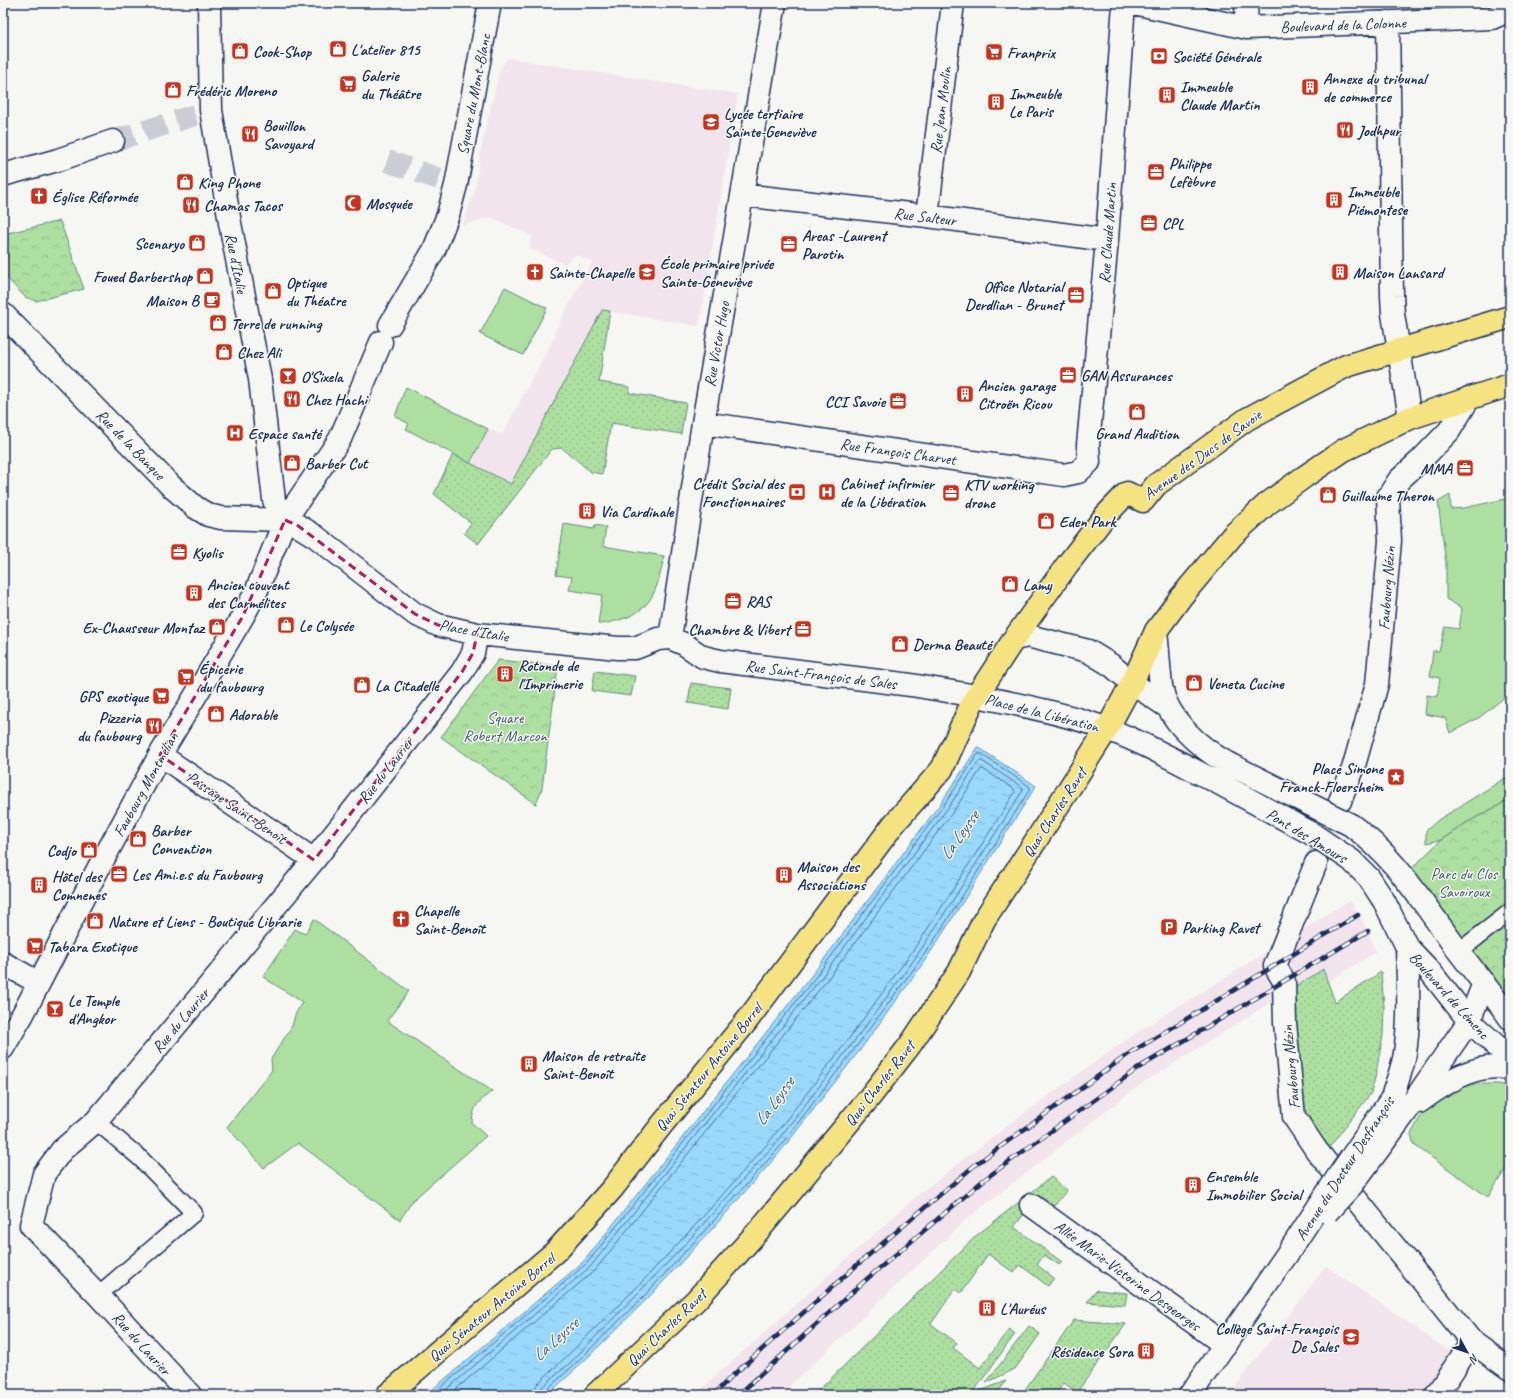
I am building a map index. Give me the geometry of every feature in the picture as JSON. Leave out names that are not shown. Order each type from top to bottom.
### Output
[{"type":"main road","name":"Avenue des Ducs de Savoie","points":[[977,696],[1014,639],[1067,565],[1105,516],[1127,493],[1143,501],[1156,485],[1247,419],[1346,366],[1510,317]]},
{"type":"main road","points":[[1107,729],[1132,683],[1156,631],[1185,591],[1233,535],[1267,504],[1344,450],[1410,418],[1510,386]]},
{"type":"main road","name":"Quai Sénateur Antoine Borrel","points":[[387,1395],[556,1251],[612,1189],[660,1127],[746,1022],[893,825],[942,769],[972,703],[977,696]]},
{"type":"main road","name":"Quai Charles Ravet","points":[[595,1395],[696,1300],[774,1212],[910,1045],[959,972],[984,920],[1107,729]]},
{"type":"street","name":"Rue d'Italie","points":[[209,3],[203,112],[231,230],[260,379],[274,500],[285,520]]},
{"type":"street","name":"Square du Mont-Blanc","points":[[386,334],[426,266],[442,234],[448,215],[452,184],[490,3]]},
{"type":"street","name":"Rue Victor Hugo","points":[[670,638],[703,423],[775,3]]},
{"type":"street","name":"Rue Jean Moulin","points":[[927,216],[953,3]]},
{"type":"street","name":"Rue Claude Martin","points":[[1089,462],[1088,445],[1107,240],[1124,3]]},
{"type":"street","name":"Boulevard de la Colonne","points":[[1134,3],[1247,28],[1492,18],[1503,13],[1510,13]]},
{"type":"street","name":"Boulevard de la Colonne","points":[[1182,3],[1190,12],[1206,19]]},
{"type":"street","points":[[1246,3],[1247,28]]},
{"type":"street","points":[[1388,22],[1392,296],[1393,314],[1410,418]]},
{"type":"street","points":[[3,175],[58,160],[113,141]]},
{"type":"street","name":"Rue Salteur","points":[[743,195],[927,216],[1107,240]]},
{"type":"street","name":"Rue de la Banque","points":[[3,314],[171,486],[195,507],[208,515],[221,518],[285,520]]},
{"type":"street","name":"Faubourg Montmélian","points":[[3,1048],[23,1014],[35,979],[98,869],[160,755],[256,592],[285,520],[340,439],[386,334]]},
{"type":"street","name":"Faubourg Nézin","points":[[1340,801],[1352,769],[1377,684],[1390,542],[1388,497],[1399,480],[1449,431],[1469,398]]},
{"type":"street","name":"Rue François Charvet","points":[[703,423],[1064,475],[1078,472],[1089,462]]},
{"type":"street","name":"Place d'Italie","points":[[285,520],[306,529],[420,616],[438,625],[477,634],[618,648],[635,648],[658,639],[670,638]]},
{"type":"street","points":[[1156,631],[1162,687],[1170,708]]},
{"type":"street","name":"Rue du Laurier","points":[[190,1395],[31,1225],[44,1174],[62,1150],[96,1121],[314,860],[462,672],[473,653],[477,634]]},
{"type":"street","points":[[1014,639],[1028,636],[1088,650],[1111,665],[1132,683],[1170,708]]},
{"type":"street","name":"Rue Saint-François de Sales","points":[[670,638],[684,644],[703,657],[720,661],[911,685],[977,696]]},
{"type":"street","name":"Place de la Libération","points":[[977,696],[1066,716],[1107,729]]},
{"type":"street","name":"Pont des Amours","points":[[1170,708],[1179,723],[1192,738],[1208,752],[1351,825],[1370,838],[1387,856],[1436,920]]},
{"type":"street","name":"Pont des Amours","points":[[1107,729],[1145,745],[1215,781],[1314,835],[1351,860],[1369,878],[1384,901],[1407,947]]},
{"type":"street","name":"Passage Saint-Benoît","points":[[160,755],[314,860]]},
{"type":"street","name":"Faubourg Nézin","points":[[1316,863],[1275,966],[1284,981],[1294,1117],[1317,1151],[1472,1342],[1510,1369]]},
{"type":"street","name":"Boulevard de Lémenc","points":[[1436,920],[1458,952],[1484,983],[1510,1018]]},
{"type":"street","name":"Boulevard de Lémenc","points":[[1407,947],[1429,970],[1469,1021],[1510,1058]]},
{"type":"street","name":"Avenue du Docteur Desfrançois","points":[[1399,1105],[1407,1038],[1409,1005],[1407,947]]},
{"type":"street","points":[[3,963],[35,979]]},
{"type":"street","name":"Avenue du Docteur Desfrançois","points":[[1190,1395],[1292,1247],[1339,1175],[1469,1021],[1484,983]]},
{"type":"street","name":"Avenue du Docteur Desfrançois","points":[[1399,1105],[1455,1078],[1476,1070],[1500,1067],[1510,1069]]},
{"type":"street","name":"Allée Marie-Victorine Desgeorges","points":[[1031,1205],[1224,1345]]},
{"type":"street","points":[[1436,1395],[1472,1342]]},
{"type":"lane","points":[[1458,952],[1510,912]]},
{"type":"lane","points":[[96,1121],[141,1159],[194,1213],[98,1295]]},
{"type":"highlighted area","points":[[285,520],[297,525],[415,614],[438,625],[477,634],[473,653],[462,672],[314,860],[160,755],[243,616]]},
{"type":"shaded area","name":"École primaire privée Sainte-Geneviève","points":[[508,58],[738,94],[699,326],[602,310],[511,484],[470,463],[488,429],[502,435],[556,334],[554,333],[592,262],[576,255],[564,264],[529,248],[532,236],[490,217],[462,226],[474,193],[483,140],[500,69]]},
{"type":"shaded area","points":[[1350,900],[1363,921],[1376,952],[1328,982],[1323,969],[1140,1085],[969,1217],[780,1395],[695,1395],[918,1195],[1008,1125],[1133,1035]]},
{"type":"shaded area","name":"Collège Saint-François De Sales","points":[[1326,1266],[1455,1355],[1426,1395],[1229,1395]]},
{"type":"green space","points":[[60,221],[84,289],[36,301],[25,297],[3,274],[3,234]]},
{"type":"green space","points":[[505,287],[547,308],[523,355],[480,334]]},
{"type":"green space","points":[[602,310],[610,311],[599,382],[630,387],[629,393],[686,403],[681,434],[611,423],[602,474],[591,472],[562,448],[552,449],[478,544],[464,533],[471,523],[434,494],[453,454],[511,484]]},
{"type":"green space","points":[[406,387],[488,429],[470,463],[406,429],[409,424],[395,416]]},
{"type":"green space","points":[[1510,482],[1510,498],[1506,484]]},
{"type":"green space","points":[[1450,495],[1451,509],[1464,508],[1510,498],[1510,693],[1480,717],[1450,733],[1445,718],[1425,714],[1427,695],[1437,697],[1440,678],[1430,676],[1433,651],[1439,651],[1445,627],[1459,629],[1462,608],[1446,599],[1446,563],[1438,502]]},
{"type":"green space","points":[[564,524],[594,529],[595,525],[606,527],[603,546],[664,556],[656,588],[647,604],[640,611],[619,620],[598,624],[602,595],[569,590],[572,577],[556,575]]},
{"type":"green space","name":"Square Robert Marcon","points":[[498,660],[558,666],[542,788],[536,804],[441,737]]},
{"type":"green space","points":[[595,671],[635,676],[631,696],[592,691]]},
{"type":"green space","points":[[691,683],[731,688],[728,709],[688,703]]},
{"type":"green space","points":[[1510,775],[1510,799],[1466,823],[1441,840],[1426,843],[1426,831],[1438,820]]},
{"type":"green space","name":"Parc du Clos Savoiroux","points":[[1510,799],[1510,1018],[1403,877],[1441,840],[1466,823]]},
{"type":"green space","points":[[314,919],[409,991],[387,1021],[492,1091],[475,1108],[472,1123],[486,1136],[413,1200],[400,1220],[298,1143],[264,1168],[227,1127],[272,1070],[271,1059],[292,1026],[295,1015],[302,1002],[263,977],[295,929],[305,934]]},
{"type":"green space","points":[[1323,969],[1335,1002],[1381,972],[1384,1006],[1383,1035],[1371,1093],[1328,1149],[1314,1129],[1303,1109],[1298,1064],[1294,988]]},
{"type":"green space","points":[[1475,1084],[1498,1084],[1510,1086],[1510,1162],[1488,1197],[1414,1145],[1411,1134],[1423,1112],[1442,1094]]},
{"type":"green space","points":[[1051,1177],[1067,1190],[1046,1216],[1031,1205],[1014,1227],[1062,1262],[1059,1265],[1044,1255],[1037,1265],[1054,1278],[1048,1286],[1020,1265],[1014,1273],[988,1254],[961,1293],[955,1289],[931,1324],[957,1343],[953,1348],[980,1368],[1009,1329],[1015,1334],[972,1394],[1006,1381],[996,1395],[814,1395],[977,1235]]},
{"type":"green space","points":[[1097,1290],[1127,1293],[1125,1305],[1087,1302]]},
{"type":"green space","points":[[1074,1320],[1126,1324],[1077,1392],[1064,1383],[1055,1395],[1021,1395]]},
{"type":"green space","points":[[1029,1326],[1040,1334],[1015,1369],[986,1383]]},
{"type":"water","name":"La Leysse","points":[[978,747],[1036,786],[917,972],[860,1050],[781,1151],[649,1297],[576,1369],[547,1395],[426,1395],[584,1261],[815,971],[943,800]]},
{"type":"tunnel","points":[[113,141],[195,115]]},
{"type":"tunnel","points":[[387,161],[448,182]]},
{"type":"tunnel","points":[[1317,860],[1340,801]]},
{"type":"railway","points":[[713,1395],[732,1376],[857,1265],[975,1165],[1130,1053],[1358,915]]},
{"type":"railway","points":[[738,1395],[868,1278],[985,1179],[1140,1067],[1368,931]]},
{"type":"place","name":"L'atelier 815","points":[[338,49]]},
{"type":"place","name":"Cook-Shop","points":[[240,51]]},
{"type":"place","name":"Franprix","points":[[994,52]]},
{"type":"place","name":"Société Générale","points":[[1159,56]]},
{"type":"place","name":"Galerie du Théâtre","points":[[348,84]]},
{"type":"place","name":"Annexe du tribunal de commerce","points":[[1310,87]]},
{"type":"place","name":"Frédéric Moreno","points":[[173,90]]},
{"type":"place","name":"Immeuble Claude Martin","points":[[1167,95]]},
{"type":"place","name":"Immeuble Le Paris","points":[[996,102]]},
{"type":"place","name":"Lycée tertiaire Sainte-Geneviève","points":[[711,122]]},
{"type":"place","name":"Jodhpur","points":[[1345,130]]},
{"type":"place","name":"Bouillon Savoyard","points":[[250,134]]},
{"type":"place","name":"Philippe Lefèbvre","points":[[1156,172]]},
{"type":"place","name":"King Phone","points":[[185,182]]},
{"type":"place","name":"Église Réformée","points":[[39,196]]},
{"type":"place","name":"Immeuble Piémontese","points":[[1334,200]]},
{"type":"place","name":"Mosquée","points":[[353,203]]},
{"type":"place","name":"Chamas Tacos","points":[[191,205]]},
{"type":"place","name":"CPL","points":[[1149,223]]},
{"type":"place","name":"Scenaryo","points":[[197,243]]},
{"type":"place","name":"Areas -Laurent Parotin","points":[[789,244]]},
{"type":"place","name":"Sainte-Chapelle","points":[[535,272]]},
{"type":"place","name":"École primaire privée Sainte-Geneviève","points":[[647,272]]},
{"type":"place","name":"Maison Lansard","points":[[1340,272]]},
{"type":"place","name":"Foued Barbershop","points":[[205,276]]},
{"type":"place","name":"Optique du Théatre","points":[[273,291]]},
{"type":"place","name":"Office Notarial Derdlian - Brunet","points":[[1076,295]]},
{"type":"place","name":"Maison B","points":[[212,300]]},
{"type":"place","name":"Terre de running","points":[[218,323]]},
{"type":"place","name":"Chez Ali","points":[[224,352]]},
{"type":"place","name":"GAN Assurances","points":[[1068,375]]},
{"type":"place","name":"O'Sixela","points":[[288,376]]},
{"type":"place","name":"Ancien garage Citroën Ricou","points":[[965,394]]},
{"type":"place","name":"Chez Hachi","points":[[292,399]]},
{"type":"place","name":"CCI Savoie","points":[[898,401]]},
{"type":"place","name":"Grand Audition","points":[[1137,412]]},
{"type":"place","name":"Espace santé","points":[[235,433]]},
{"type":"place","name":"Barber Cut","points":[[292,463]]},
{"type":"place","name":"MMA","points":[[1465,468]]},
{"type":"place","name":"Crédit Social des Fonctionnaires","points":[[797,492]]},
{"type":"place","name":"Cabinet infirmier de la Libération","points":[[827,492]]},
{"type":"place","name":"KTV working drone","points":[[951,493]]},
{"type":"place","name":"Guillaume Theron","points":[[1328,495]]},
{"type":"place","name":"Via Cardinale","points":[[587,511]]},
{"type":"place","name":"Eden Park","points":[[1046,521]]},
{"type":"place","name":"Kyolis","points":[[179,552]]},
{"type":"place","name":"Lamy","points":[[1010,584]]},
{"type":"place","name":"Ancien couvent des Carmélites","points":[[194,593]]},
{"type":"place","name":"RAS","points":[[733,601]]},
{"type":"place","name":"Le Colysée","points":[[286,625]]},
{"type":"place","name":"Ex-Chausseur Montaz","points":[[217,627]]},
{"type":"place","name":"Chambre & Vibert","points":[[803,629]]},
{"type":"place","name":"Derma Beauté","points":[[900,644]]},
{"type":"place","name":"Rotonde de l'Imprimerie","points":[[505,674]]},
{"type":"place","name":"Épicerie du faubourg","points":[[186,677]]},
{"type":"place","name":"Veneta Cucine","points":[[1194,683]]},
{"type":"place","name":"La Citadelle","points":[[362,685]]},
{"type":"place","name":"GPS exotique","points":[[161,696]]},
{"type":"place","name":"Adorable","points":[[216,714]]},
{"type":"place","name":"Pizzeria du faubourg","points":[[154,726]]},
{"type":"place","name":"Place Simone Franck-Floersheim","points":[[1396,777]]},
{"type":"place","name":"Barber Convention","points":[[138,839]]},
{"type":"place","name":"Codjo","points":[[89,850]]},
{"type":"place","name":"Les Ami.e.s du Faubourg","points":[[119,874]]},
{"type":"place","name":"Maison des Associations","points":[[784,875]]},
{"type":"place","name":"Hôtel des Comnenes","points":[[39,885]]},
{"type":"place","name":"Chapelle Saint-Benoît","points":[[401,919]]},
{"type":"place","name":"Nature et Liens - Boutique Librarie","points":[[95,921]]},
{"type":"place","name":"Parking Ravet","points":[[1169,927]]},
{"type":"place","name":"Tabara Exotique","points":[[35,946]]},
{"type":"place","name":"Le Temple d'Angkor","points":[[55,1009]]},
{"type":"place","name":"Maison de retraite Saint-Benoît","points":[[529,1064]]},
{"type":"place","name":"Ensemble Immobilier Social","points":[[1193,1185]]},
{"type":"place","name":"L'Auréus","points":[[987,1308]]},
{"type":"place","name":"Collège Saint-François De Sales","points":[[1351,1337]]},
{"type":"place","name":"Résidence Sora","points":[[1146,1351]]}]
